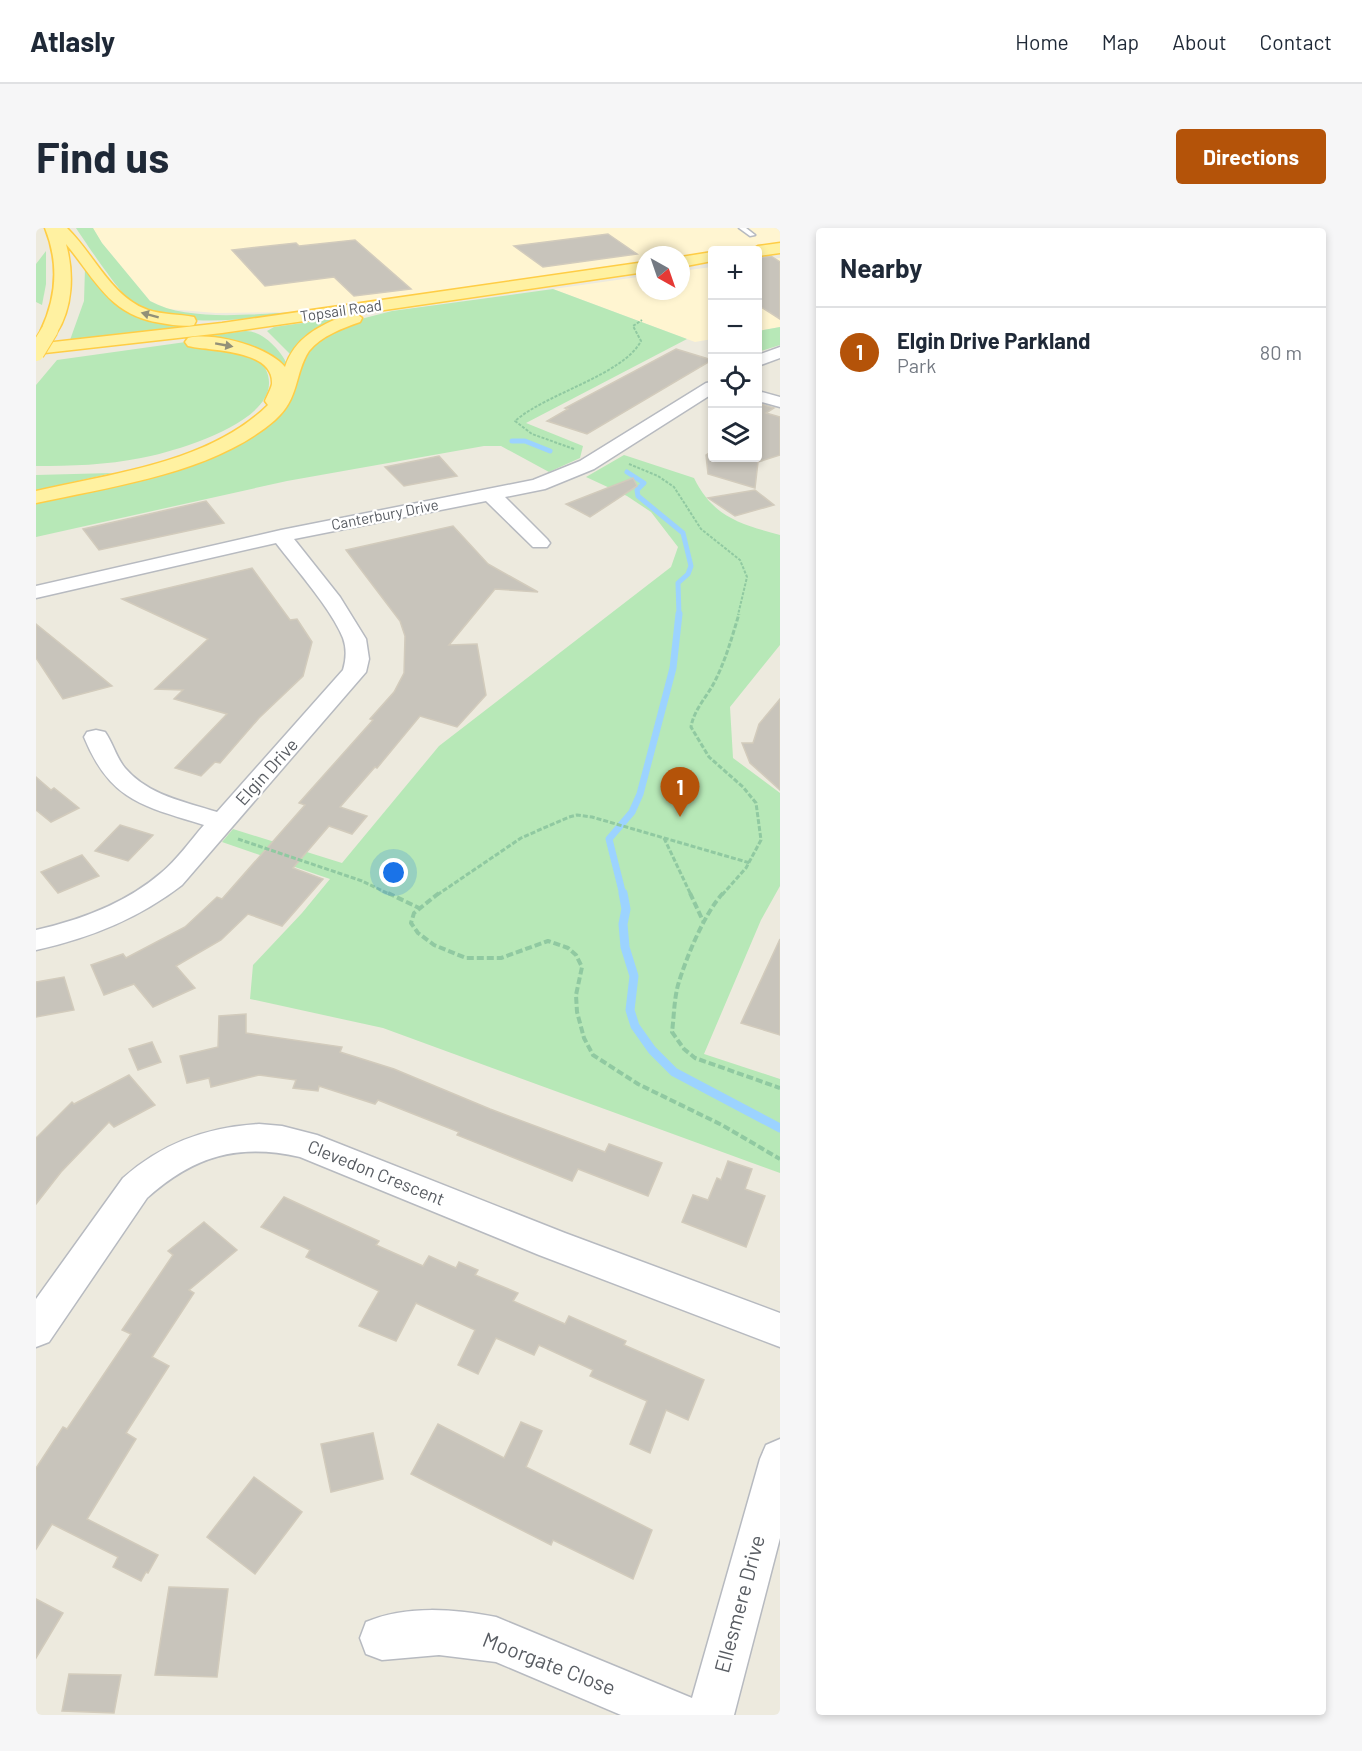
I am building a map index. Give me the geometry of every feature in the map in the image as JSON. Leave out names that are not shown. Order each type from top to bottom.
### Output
[{"type":"main road","points":[[41,244],[55,230]]},
{"type":"main road","points":[[36,351],[50,330],[54,295],[63,269],[55,230]]},
{"type":"main road","points":[[55,230],[72,240],[120,299],[134,310],[176,320],[250,324]]},
{"type":"main road","points":[[762,250],[780,248]]},
{"type":"main road","points":[[690,261],[708,258]]},
{"type":"main road","name":"Topsail Road","points":[[36,351],[250,324],[636,268]]},
{"type":"main road","points":[[36,497],[167,464],[235,439],[258,425],[279,406],[287,393],[301,351],[318,335],[343,322],[375,312],[473,292]]},
{"type":"main road","points":[[270,321],[283,343],[294,371]]},
{"type":"main road","points":[[58,472],[132,467],[200,448],[236,432],[259,416],[274,401],[282,386],[282,376],[275,365],[262,357],[238,348],[198,342],[102,342]]},
{"type":"street","points":[[762,359],[780,352]]},
{"type":"street","name":"Canterbury Drive","points":[[36,592],[281,536],[492,496],[556,479],[598,458],[708,389]]},
{"type":"street","points":[[762,397],[780,402]]},
{"type":"street","points":[[492,496],[540,543]]},
{"type":"street","name":"Elgin Drive","points":[[36,940],[76,931],[106,920],[145,900],[172,879],[341,689],[357,664],[358,647],[355,639],[332,602],[281,536]]},
{"type":"street","points":[[96,737],[108,766],[128,787],[218,827]]},
{"type":"street","name":"Clevedon Crescent","points":[[36,1330],[135,1188],[147,1176],[172,1159],[202,1147],[233,1139],[265,1137],[305,1145],[552,1244],[780,1330]]},
{"type":"street","name":"Ellesmere Drive","points":[[711,1715],[780,1458]]},
{"type":"street","name":"Moorgate Close","points":[[382,1638],[412,1633],[441,1632],[496,1640],[677,1715]]},
{"type":"lane","points":[[742,228],[752,235]]},
{"type":"path","points":[[642,320],[633,326],[641,341],[641,346],[637,351],[590,379],[530,410],[515,421],[522,430],[560,442],[598,458],[642,469],[669,483],[680,495],[701,529],[736,557],[746,572],[746,588],[727,656],[719,675],[696,708],[691,723],[692,732],[705,752],[743,787],[756,803],[761,840],[750,863],[714,903],[704,921],[678,986],[672,1032],[684,1049],[695,1058],[780,1088]]},
{"type":"path","points":[[750,863],[664,837],[577,815],[552,823],[497,853],[418,908],[411,917],[414,928],[436,947],[454,956],[477,959],[500,958],[545,940],[570,948],[576,954],[582,967],[576,995],[577,1012],[584,1038],[593,1055],[638,1084],[722,1125],[780,1159]]},
{"type":"path","points":[[218,827],[362,881],[418,908]]},
{"type":"path","points":[[664,837],[704,921]]},
{"type":"shaded area","points":[[93,228],[780,228],[780,244],[762,247],[708,246],[708,255],[690,258],[690,246],[636,246],[636,265],[303,312],[216,313],[168,309],[150,301],[102,243]]},
{"type":"shaded area","points":[[780,258],[780,327],[762,330],[762,300],[762,260]]},
{"type":"shaded area","points":[[708,268],[708,340],[695,342],[553,289],[636,277],[636,300],[690,300],[690,270]]},
{"type":"green space","points":[[76,228],[93,228],[102,243],[150,301],[166,308],[184,312],[225,315],[303,312],[238,319],[191,320],[148,311],[126,297]]},
{"type":"green space","points":[[46,251],[46,284],[42,305],[36,302],[36,264]]},
{"type":"green space","points":[[85,268],[114,299],[186,324],[204,325],[70,340],[84,301]]},
{"type":"green space","points":[[553,289],[687,339],[526,423],[583,446],[580,458],[549,472],[501,446],[484,446],[287,481],[36,537],[36,500],[160,470],[282,412],[293,397],[305,356],[314,345],[357,320],[392,311]]},
{"type":"green space","points":[[352,316],[293,357],[267,331],[274,327]]},
{"type":"green space","points":[[780,327],[780,345],[762,351],[762,330]]},
{"type":"green space","points":[[245,331],[259,334],[272,344],[283,357],[289,370],[248,345],[206,336]]},
{"type":"green space","points":[[200,340],[244,353],[262,363],[269,382],[265,397],[254,411],[218,434],[156,455],[102,464],[36,466],[36,385],[57,360]]},
{"type":"green space","points":[[624,455],[694,478],[710,502],[729,517],[780,535],[780,645],[730,707],[733,758],[780,793],[780,886],[761,920],[704,1054],[780,1079],[780,1173],[383,1028],[250,999],[253,965],[302,913],[330,879],[222,842],[233,829],[342,863],[439,746],[671,567],[678,547],[651,512],[627,496],[586,477]]},
{"type":"green space","points":[[112,473],[44,489],[36,491],[36,475]]},
{"type":"building","points":[[608,234],[636,254],[543,267],[514,246]]},
{"type":"building","points":[[355,240],[411,289],[354,296],[334,277],[265,286],[232,250],[296,243],[299,246]]},
{"type":"building","points":[[771,256],[780,262],[780,319],[762,308],[762,257]]},
{"type":"building","points":[[676,349],[708,359],[708,362],[587,434],[547,421],[568,409],[565,408]]},
{"type":"building","points":[[762,404],[774,408],[766,413],[780,417],[780,455],[762,461]]},
{"type":"building","points":[[708,454],[708,462],[758,462],[755,488],[708,474],[706,455]]},
{"type":"building","points":[[439,456],[457,476],[404,486],[385,467]]},
{"type":"building","points":[[633,478],[637,486],[590,517],[566,504]]},
{"type":"building","points":[[755,490],[774,505],[735,516],[708,498]]},
{"type":"building","points":[[206,501],[224,523],[99,550],[83,529]]},
{"type":"building","points":[[453,526],[488,564],[538,592],[495,589],[449,645],[477,644],[486,695],[457,727],[420,716],[377,768],[375,767],[340,807],[367,816],[352,834],[329,826],[293,868],[323,879],[282,926],[248,914],[221,940],[176,966],[195,988],[153,1007],[134,984],[104,995],[91,965],[123,954],[126,958],[185,927],[217,897],[222,899],[305,805],[299,803],[373,720],[370,719],[394,692],[404,673],[405,636],[400,621],[346,550]]},
{"type":"building","points":[[252,568],[290,620],[297,619],[312,642],[303,676],[259,718],[220,763],[215,762],[201,776],[175,768],[227,714],[174,699],[183,690],[155,689],[208,639],[122,599]]},
{"type":"building","points":[[36,624],[112,686],[63,699],[36,658]]},
{"type":"building","points":[[780,699],[780,790],[750,763],[742,743],[753,743],[759,724]]},
{"type":"building","points":[[36,777],[79,808],[51,822],[36,810]]},
{"type":"building","points":[[120,825],[153,835],[128,861],[95,851]]},
{"type":"building","points":[[82,855],[99,876],[58,893],[41,872]]},
{"type":"building","points":[[780,939],[780,1035],[741,1023]]},
{"type":"building","points":[[64,977],[74,1010],[36,1017],[36,982]]},
{"type":"building","points":[[246,1014],[246,1033],[342,1047],[340,1052],[394,1069],[490,1109],[605,1152],[609,1144],[662,1163],[648,1196],[578,1169],[572,1181],[457,1135],[459,1132],[378,1100],[375,1104],[319,1086],[318,1091],[293,1088],[296,1080],[259,1075],[211,1087],[209,1078],[187,1083],[180,1056],[218,1047],[219,1016]]},
{"type":"building","points":[[152,1042],[161,1062],[138,1070],[129,1049]]},
{"type":"building","points":[[129,1075],[155,1105],[114,1127],[109,1122],[61,1172],[36,1204],[36,1138],[72,1102],[74,1104]]},
{"type":"building","points":[[728,1161],[752,1169],[745,1189],[765,1196],[746,1247],[682,1222],[693,1195],[708,1200],[717,1178],[721,1180]]},
{"type":"building","points":[[284,1197],[379,1241],[376,1245],[423,1266],[429,1256],[456,1268],[459,1262],[478,1270],[475,1275],[518,1293],[513,1301],[565,1324],[569,1316],[626,1341],[624,1345],[704,1380],[688,1420],[666,1410],[650,1453],[630,1444],[647,1401],[590,1376],[593,1370],[539,1345],[534,1355],[496,1338],[478,1374],[458,1365],[475,1330],[416,1303],[396,1341],[359,1326],[379,1291],[306,1257],[310,1250],[261,1227]]},
{"type":"building","points":[[204,1222],[237,1250],[189,1290],[194,1293],[152,1357],[169,1366],[126,1433],[136,1439],[87,1519],[158,1555],[141,1581],[113,1567],[118,1557],[52,1524],[36,1549],[36,1468],[63,1427],[67,1429],[131,1334],[122,1330],[173,1255],[168,1251]]},
{"type":"building","points":[[521,1422],[542,1431],[526,1467],[652,1530],[633,1579],[553,1540],[551,1545],[411,1474],[438,1424],[504,1458]]},
{"type":"building","points":[[373,1433],[383,1479],[331,1492],[321,1444]]},
{"type":"building","points":[[254,1477],[302,1512],[255,1574],[207,1537]]},
{"type":"building","points":[[169,1587],[228,1589],[217,1677],[155,1675]]},
{"type":"building","points":[[36,1599],[63,1613],[36,1658]]},
{"type":"building","points":[[69,1674],[121,1675],[114,1713],[62,1711]]},
{"type":"waterway","points":[[512,441],[525,441],[550,451]]},
{"type":"waterway","points":[[627,472],[644,483],[637,490],[638,496],[683,533],[691,566],[688,574],[678,583],[679,614]]},
{"type":"waterway","points":[[623,895],[609,839],[632,812],[640,794],[673,668],[679,614]]},
{"type":"waterway","points":[[623,893],[626,909],[623,924],[625,947],[634,976],[630,1010],[635,1026],[652,1050],[674,1072],[780,1128]]},
{"type":"place","name":"Elgin Drive Parkland","points":[[680,817]]}]
